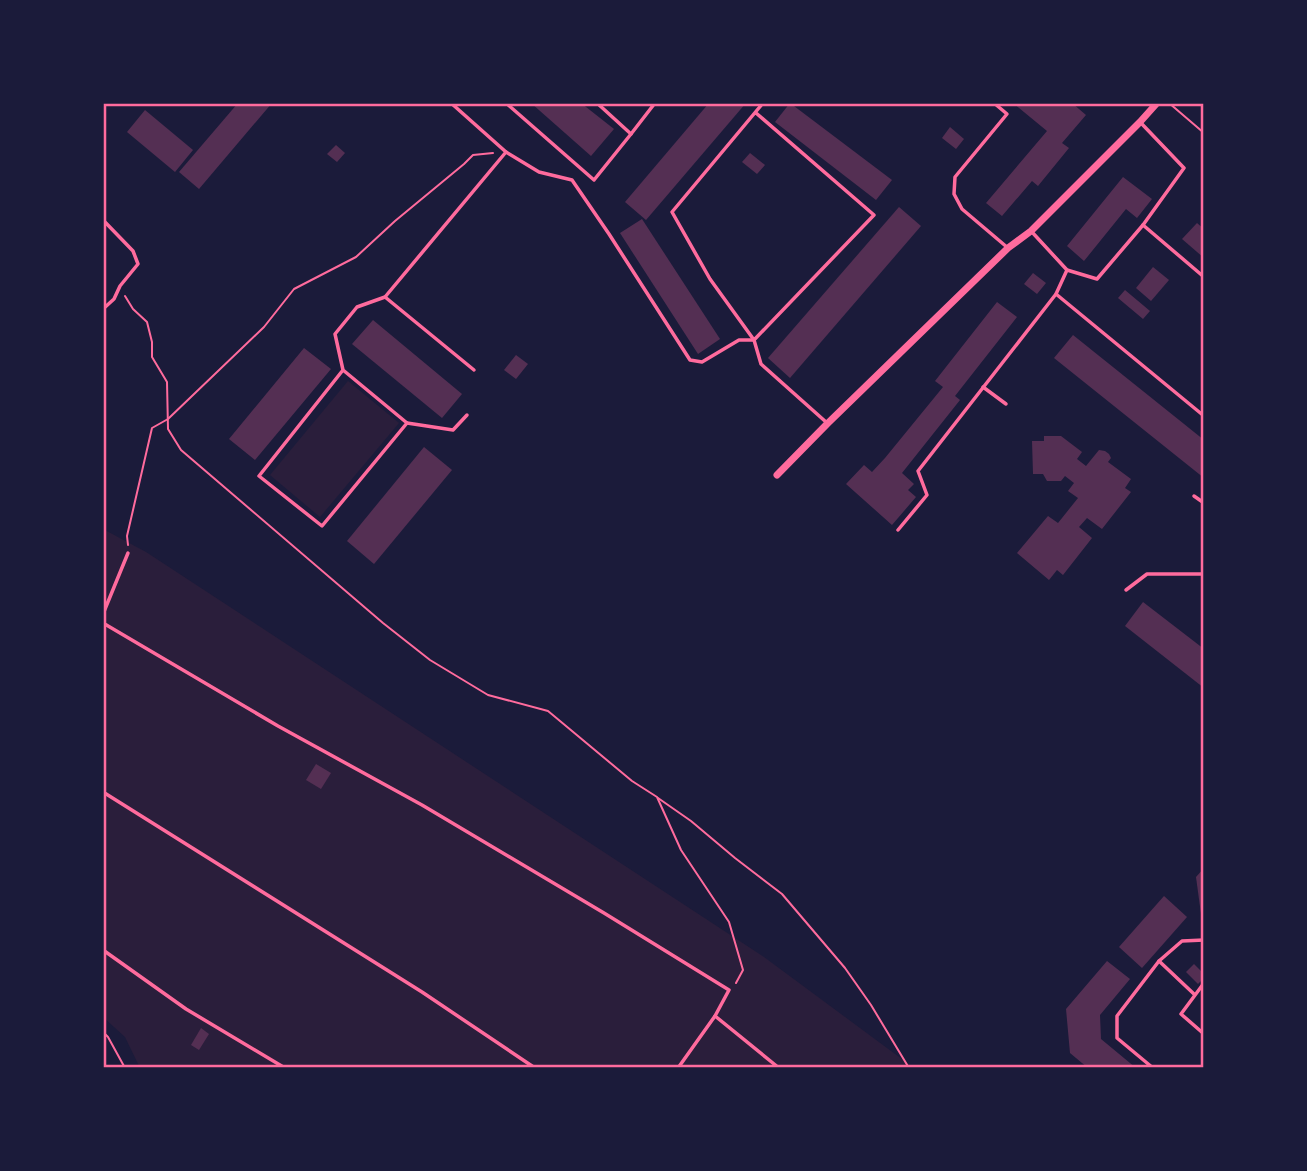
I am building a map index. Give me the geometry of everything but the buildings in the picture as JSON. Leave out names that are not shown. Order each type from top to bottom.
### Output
[{"type":"street","points":[[777,475],[1008,248],[1031,232],[1157,103]]},
{"type":"lane","points":[[452,103],[506,152],[539,172],[572,180],[690,360],[702,362],[739,340],[754,340],[874,215],[756,113]]},
{"type":"lane","points":[[506,103],[594,180],[655,103]]},
{"type":"lane","points":[[597,103],[631,134]]},
{"type":"lane","points":[[763,103],[672,212],[710,279],[754,340],[761,364],[827,424]]},
{"type":"lane","points":[[994,103],[1007,114],[955,177],[954,194],[962,209],[1008,248]]},
{"type":"lane","points":[[1031,232],[1067,270],[1097,279],[1143,225],[1184,168],[1140,122]]},
{"type":"lane","points":[[467,415],[453,430],[407,423],[343,370],[335,334],[357,307],[385,297],[506,152]]},
{"type":"lane","points":[[103,220],[133,251],[138,264],[120,286],[114,299],[103,309]]},
{"type":"lane","points":[[1143,225],[1204,277]]},
{"type":"lane","points":[[898,530],[927,495],[918,471],[1056,294],[1067,270]]},
{"type":"lane","points":[[1056,294],[1204,416]]},
{"type":"lane","points":[[385,297],[474,370]]},
{"type":"lane","points":[[343,370],[259,476],[322,526],[407,423]]},
{"type":"lane","points":[[984,387],[1006,404]]},
{"type":"lane","points":[[1195,496],[1204,503]]},
{"type":"lane","points":[[103,614],[128,553]]},
{"type":"lane","points":[[1126,590],[1147,573],[1204,574]]},
{"type":"lane","points":[[103,623],[278,726],[422,805],[729,990],[715,1016],[678,1068]]},
{"type":"lane","points":[[103,792],[422,992],[535,1068]]},
{"type":"lane","points":[[1153,1068],[1117,1038],[1117,1016],[1159,961],[1182,941],[1204,940]]},
{"type":"lane","points":[[103,950],[186,1009],[285,1068]]},
{"type":"lane","points":[[1159,961],[1194,994]]},
{"type":"lane","points":[[1204,983],[1181,1014],[1204,1034]]},
{"type":"lane","points":[[715,1016],[779,1068]]},
{"type":"path","points":[[1169,103],[1204,133]]},
{"type":"path","points":[[1174,108],[1178,103]]},
{"type":"path","points":[[128,553],[127,536],[152,428],[168,419],[264,327],[294,289],[356,257],[473,155],[506,152]]},
{"type":"path","points":[[120,286],[133,309],[147,322],[152,342],[152,357],[167,382],[168,429],[181,450],[430,660],[488,695],[548,711],[632,781],[691,821],[782,894],[845,968],[909,1068]]},
{"type":"path","points":[[657,797],[681,850],[729,922],[743,970],[738,981],[729,990]]},
{"type":"path","points":[[103,1032],[125,1068]]},
{"type":"shaded area","points":[[348,381],[399,423],[320,517],[270,475]]},
{"type":"shaded area","points":[[103,529],[146,552],[764,957],[914,1068],[140,1068],[125,1037],[103,1017]]}]
